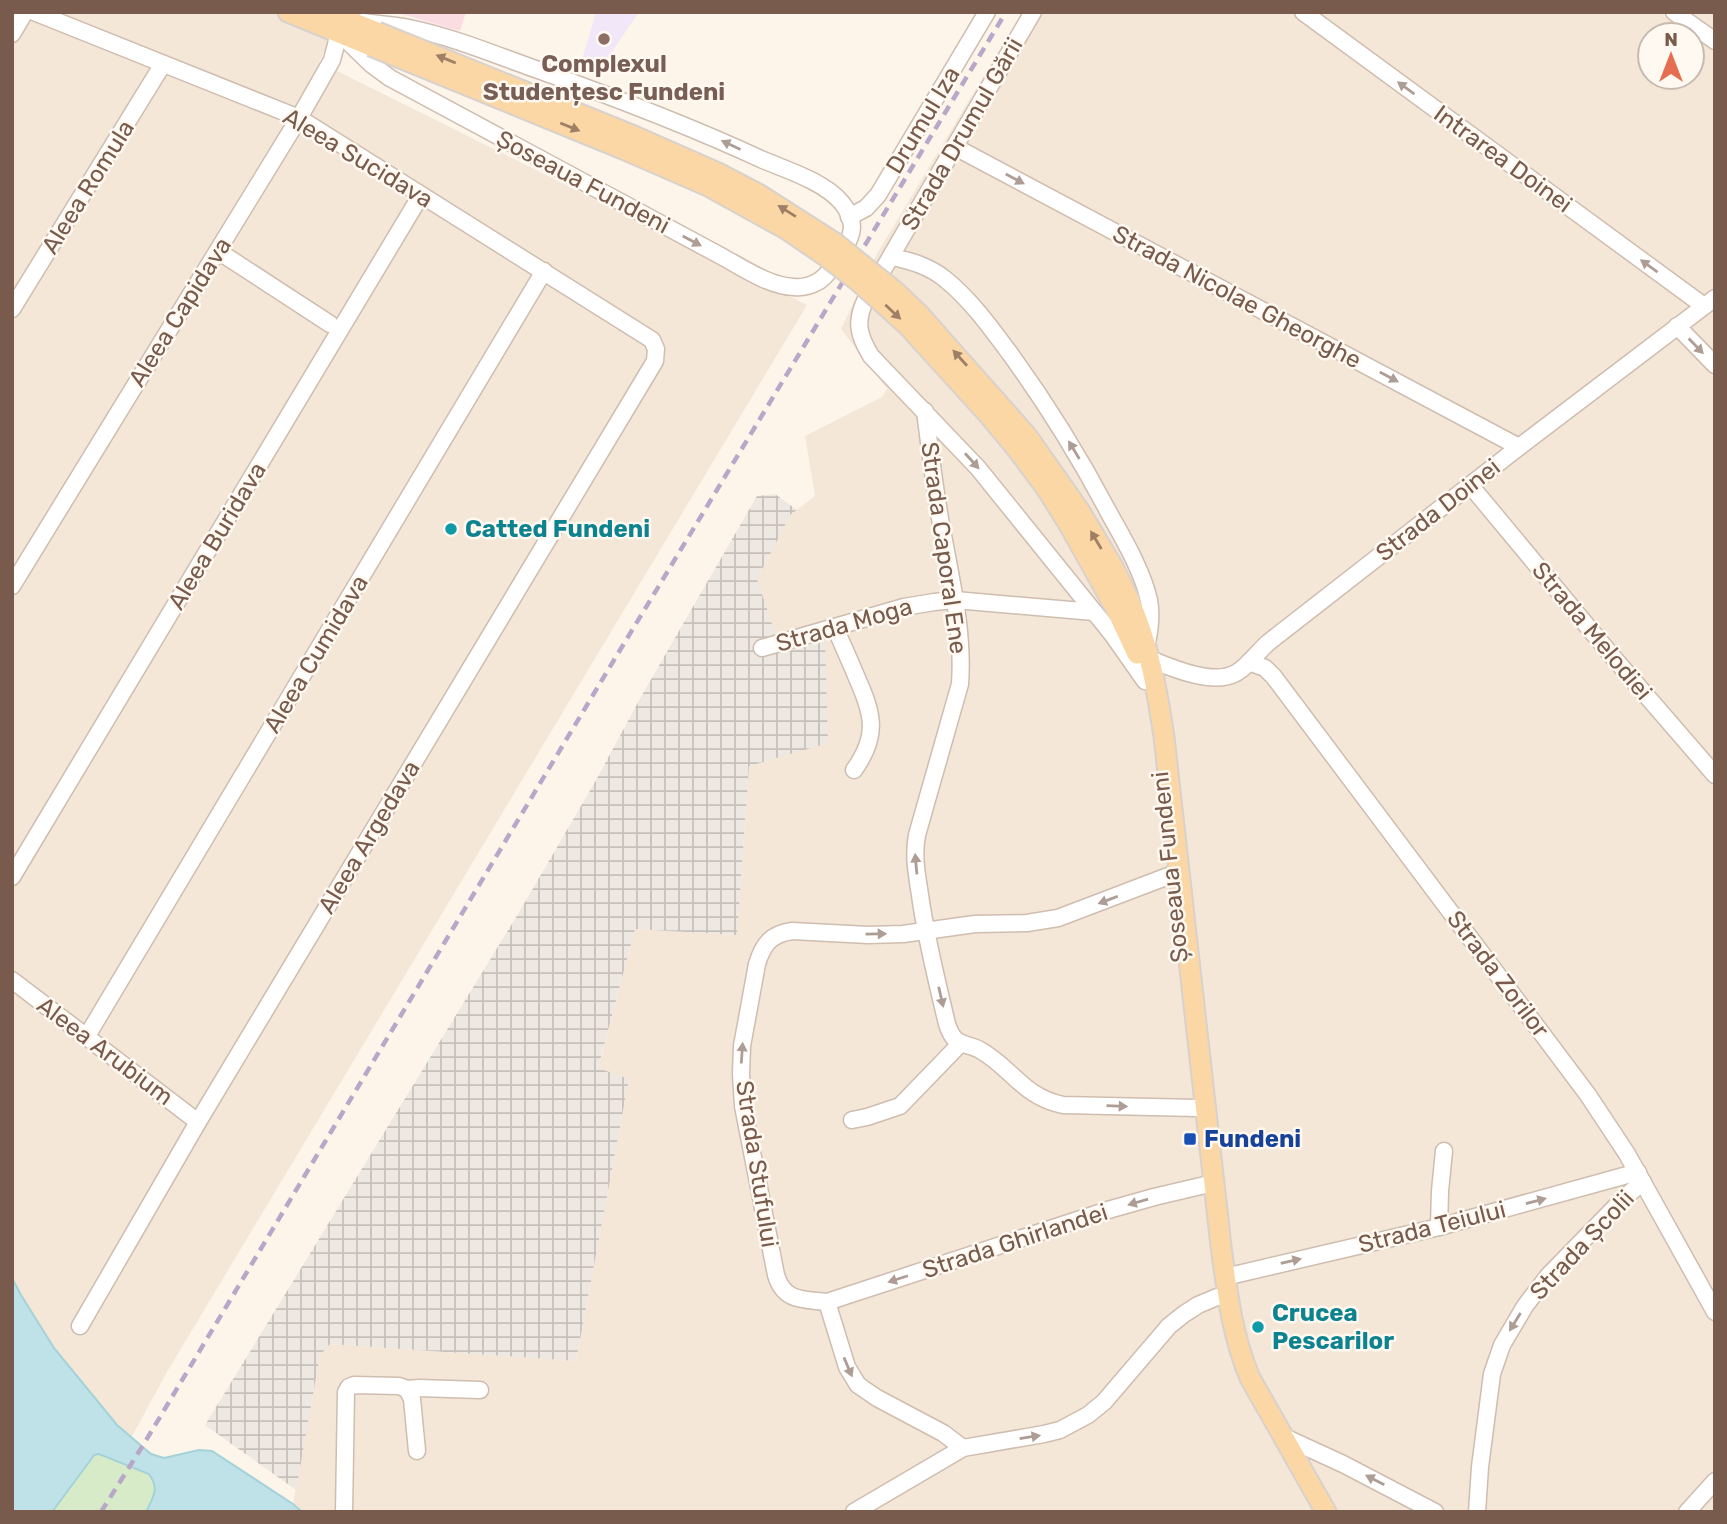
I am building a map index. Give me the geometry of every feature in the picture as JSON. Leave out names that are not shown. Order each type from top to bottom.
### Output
[{"type":"main road","name":"Șoseaua Fundeni","points":[[289,12],[374,39],[708,186],[786,229],[824,255],[908,326],[979,404],[1046,488],[1122,603],[1138,622],[1148,653],[1169,773],[1231,1318],[1243,1361],[1257,1393],[1326,1512]]},
{"type":"main road","name":"Șoseaua Fundeni","points":[[327,12],[342,27]]},
{"type":"main road","name":"Șoseaua Fundeni","points":[[1122,603],[1145,681],[1160,775],[1217,1297],[1228,1345],[1240,1378],[1315,1512]]},
{"type":"street","points":[[12,34],[26,12]]},
{"type":"street","name":"Aleea Sucidava","points":[[34,12],[299,118],[652,340],[656,349]]},
{"type":"street","name":"Drumul Iza","points":[[849,217],[866,208],[878,195],[987,12]]},
{"type":"street","name":"Strada Drumul Gării","points":[[892,257],[1033,12]]},
{"type":"street","name":"Intrarea Doinei","points":[[1303,12],[1709,302]]},
{"type":"street","points":[[1674,12],[1715,41]]},
{"type":"street","name":"Aleea Capidava","points":[[12,586],[299,118],[332,60],[342,27]]},
{"type":"street","name":"Șoseaua Fundeni","points":[[342,27],[406,27],[456,41],[719,140],[833,194],[843,204],[849,217],[852,229],[850,236],[828,272],[819,281],[798,288],[785,287],[760,277],[390,78],[371,64],[342,27]]},
{"type":"street","name":"Aleea Romula","points":[[12,309],[163,64]]},
{"type":"street","name":"Strada Nicolae Gheorghe","points":[[955,147],[1519,447]]},
{"type":"street","name":"Aleea Buridava","points":[[12,877],[421,195]]},
{"type":"street","points":[[218,251],[330,324]]},
{"type":"street","points":[[892,257],[861,309],[859,329],[863,344],[871,356],[978,468],[1121,646],[1145,681]]},
{"type":"street","name":"Șoseaua Fundeni","points":[[892,257],[909,260],[932,270],[956,289],[981,315],[1033,386],[1073,448],[1124,540],[1142,580],[1151,617],[1148,653]]},
{"type":"street","name":"Aleea Cumidava","points":[[87,1036],[544,271]]},
{"type":"street","name":"Strada Doinei","points":[[1148,653],[1196,675],[1231,676],[1241,670],[1269,642],[1709,302]]},
{"type":"street","points":[[1677,326],[1715,365]]},
{"type":"street","name":"Aleea Argedava","points":[[80,1326],[198,1122],[655,361],[656,349]]},
{"type":"street","name":"Strada Caporal Ene","points":[[925,411],[934,488],[955,600],[961,666],[960,684],[915,847],[914,860],[925,931],[947,1024],[951,1035],[961,1044]]},
{"type":"street","name":"Strada Melodiei","points":[[1470,485],[1715,775]]},
{"type":"street","name":"Strada Moga","points":[[762,648],[904,607],[934,602],[955,600],[1094,612]]},
{"type":"street","points":[[835,627],[871,715],[867,744],[854,770]]},
{"type":"street","name":"Strada Zorilor","points":[[1249,662],[1265,668],[1274,677],[1588,1095],[1641,1177],[1715,1312]]},
{"type":"street","points":[[925,931],[975,924],[1027,923],[1058,918],[1171,875]]},
{"type":"street","name":"Strada Stufului","points":[[827,1302],[793,1297],[779,1286],[776,1275],[743,1106],[741,1074],[742,1046],[757,964],[766,944],[780,932],[869,935],[925,931]]},
{"type":"street","name":"Aleea Arubium","points":[[12,980],[198,1122]]},
{"type":"street","points":[[852,1120],[900,1105],[961,1044],[981,1050],[1035,1095],[1050,1102],[1063,1105],[1197,1108]]},
{"type":"street","points":[[1439,1227],[1444,1151]]},
{"type":"street","name":"Strada Teiului","points":[[1225,1276],[1641,1177]]},
{"type":"street","name":"Strada Școlii","points":[[1477,1512],[1481,1455],[1492,1374],[1502,1345],[1525,1306],[1548,1276],[1641,1177]]},
{"type":"street","name":"Strada Ghirlandei","points":[[827,1302],[1108,1210],[1205,1185]]},
{"type":"street","points":[[854,1512],[963,1448],[1060,1430],[1088,1415],[1104,1402],[1169,1326],[1198,1305],[1217,1297]]},
{"type":"street","points":[[827,1302],[847,1367],[858,1385],[943,1433],[963,1448]]},
{"type":"street","points":[[344,1512],[346,1392],[349,1388],[354,1385],[481,1390]]},
{"type":"street","points":[[407,1389],[412,1399],[417,1451]]},
{"type":"street","points":[[1282,1436],[1435,1512]]},
{"type":"street","points":[[1687,1512],[1712,1492]]},
{"type":"shaded area","points":[[12,12],[344,12],[319,62],[807,305],[167,1372],[131,1438],[117,1425],[54,1348],[12,1278]]},
{"type":"shaded area","points":[[395,12],[466,12],[460,31]]},
{"type":"shaded area","name":"Complexul Studențesc Fundeni","points":[[596,12],[639,12],[598,72],[580,67]]},
{"type":"shaded area","points":[[1022,12],[1715,12],[1715,1512],[302,1512],[293,1504],[320,1355],[330,1344],[576,1361],[629,1079],[598,1069],[635,929],[737,935],[749,766],[824,639],[781,651],[757,579],[791,514],[815,496],[805,436],[882,397],[887,389],[841,329],[878,252]]},
{"type":"shaded area","points":[[775,494],[797,510],[791,514],[757,579],[781,651],[825,639],[828,743],[749,766],[737,935],[635,929],[598,1068],[629,1079],[576,1361],[330,1344],[320,1355],[296,1490],[205,1425],[518,914],[757,496]]},
{"type":"green space","points":[[99,1454],[149,1474],[155,1489],[146,1512],[52,1512],[94,1455]]},
{"type":"water","points":[[12,1278],[54,1348],[117,1425],[151,1454],[164,1458],[199,1450],[212,1451],[302,1512],[146,1512],[155,1489],[149,1474],[99,1454],[94,1455],[52,1512],[12,1512]]},
{"type":"railway","points":[[101,1512],[1006,12]]},
{"type":"place","name":"Complexul Studențesc Fundeni","points":[[604,39]]},
{"type":"place","name":"Catted Fundeni","points":[[451,529]]},
{"type":"place","name":"Fundeni","points":[[1190,1139]]},
{"type":"place","name":"Crucea Pescarilor","points":[[1258,1327]]}]
